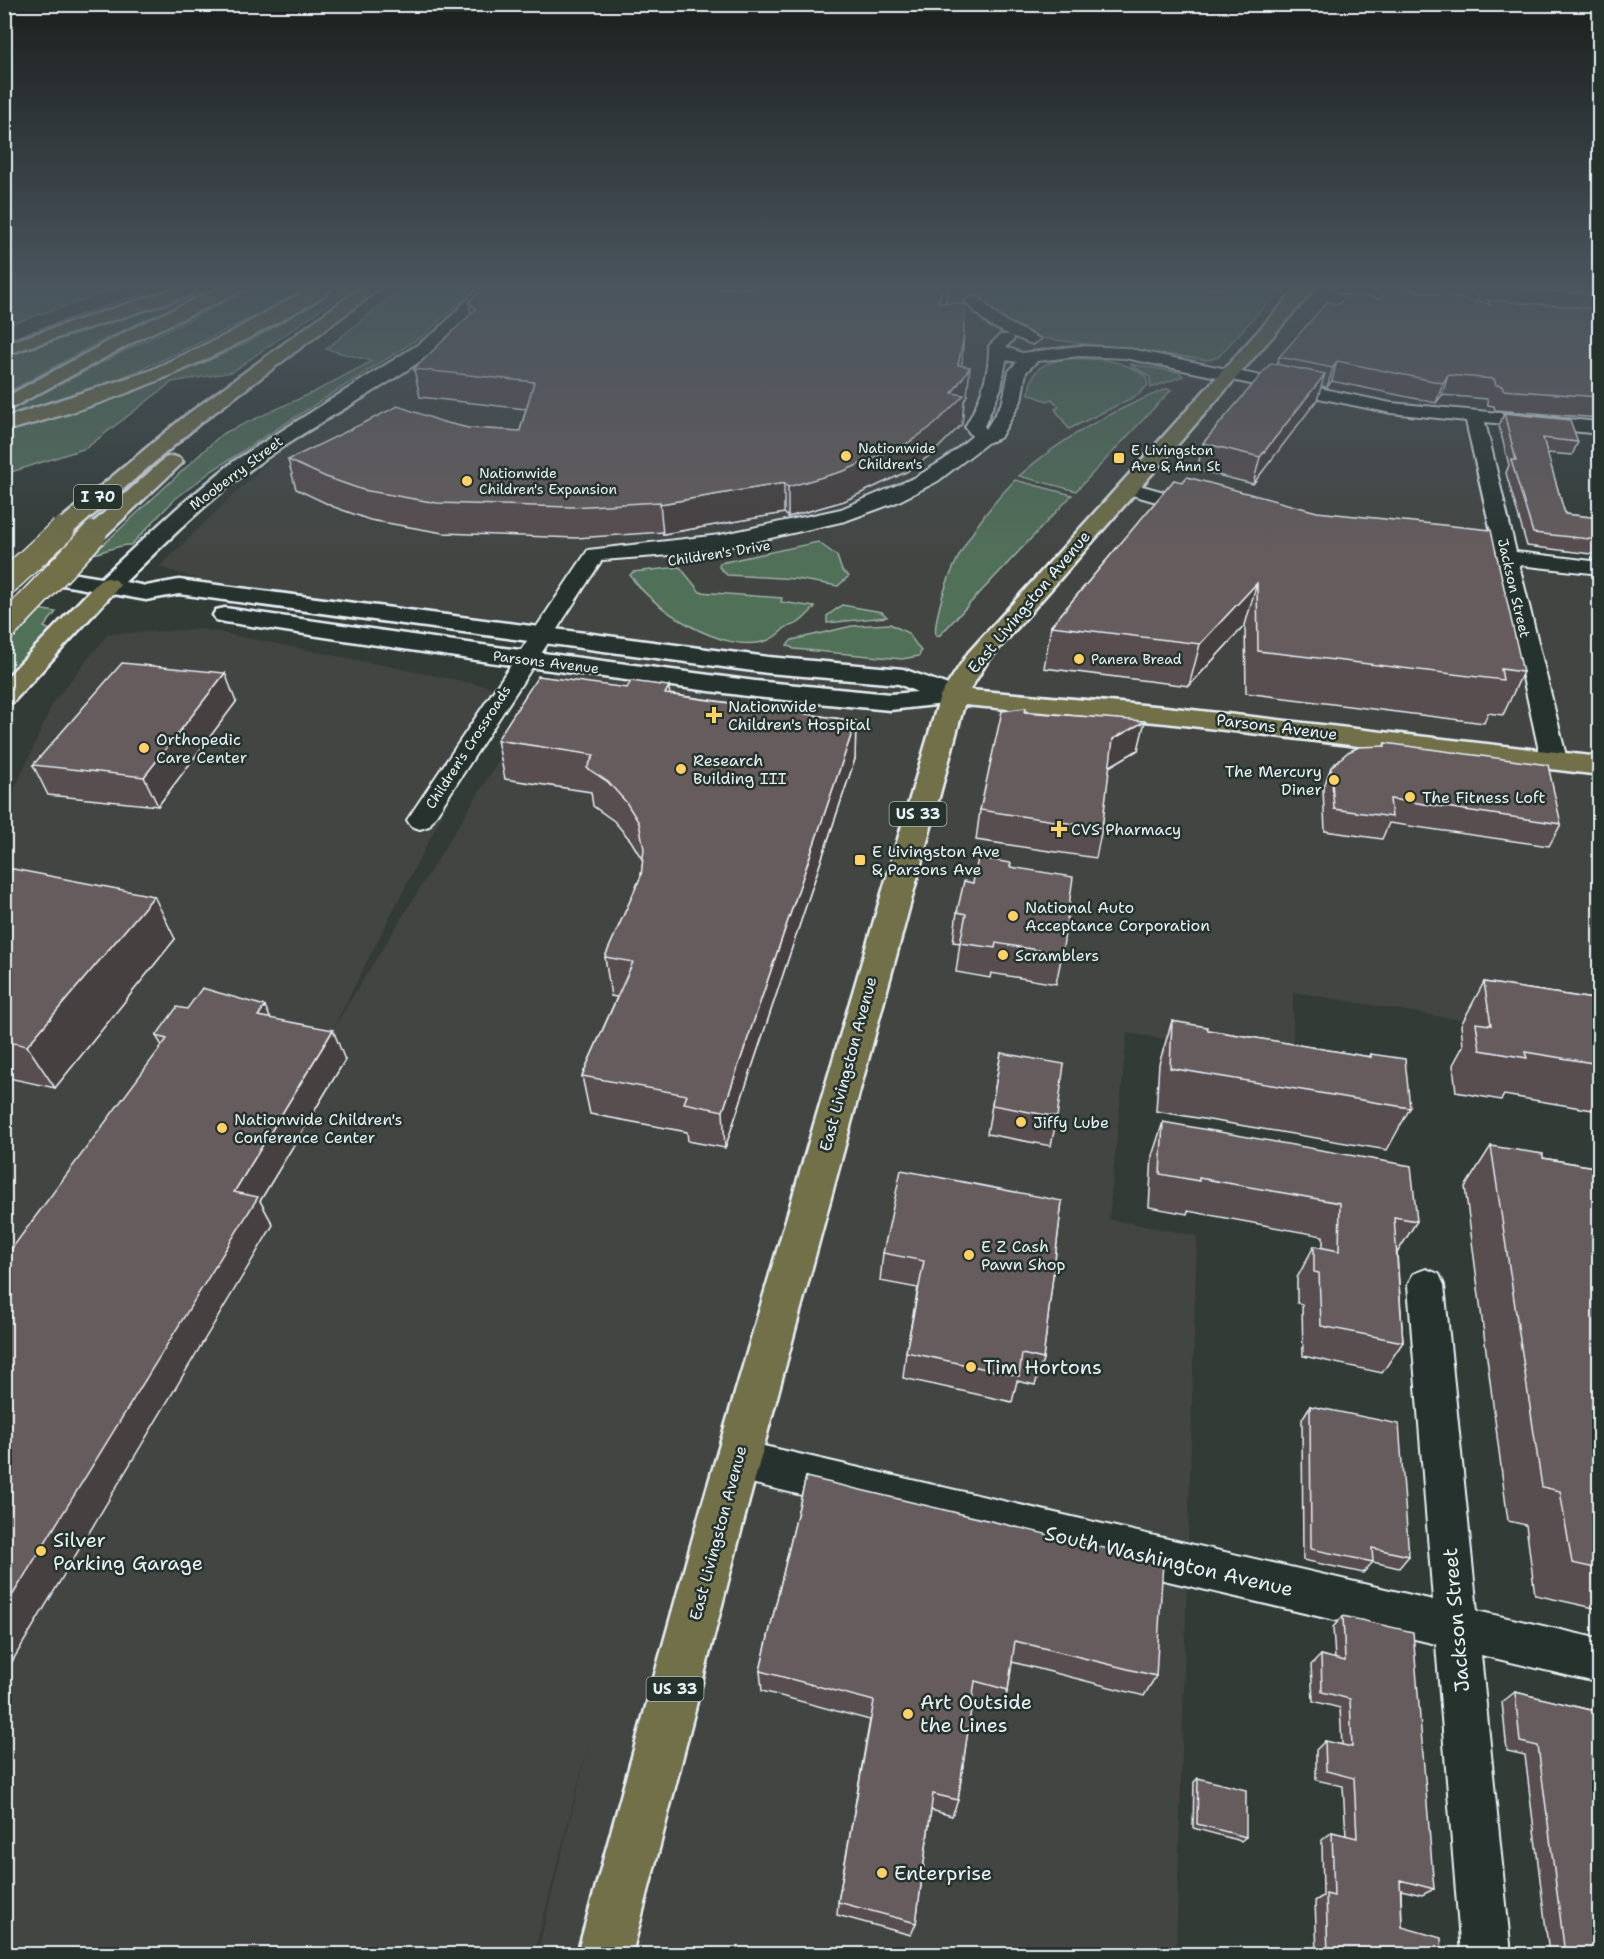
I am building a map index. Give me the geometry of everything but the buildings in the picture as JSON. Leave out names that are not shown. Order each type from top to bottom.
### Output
[{"type":"main road","points":[[4,406],[51,379]]},
{"type":"main road","points":[[4,425],[96,397],[142,379]]},
{"type":"main road","name":"I 70","points":[[4,585],[136,465],[245,379]]},
{"type":"main road","points":[[5,628],[94,534],[193,444],[272,379]]},
{"type":"main road","name":"East Livingston Avenue","points":[[604,1954],[738,1460],[953,696],[977,658],[1224,379]]},
{"type":"main road","points":[[4,696],[65,628],[108,585]]},
{"type":"main road","name":"Parsons Avenue","points":[[953,696],[1166,715],[1599,766]]},
{"type":"street","name":"Mooberry Street","points":[[108,585],[193,504],[230,474],[263,450],[376,379]]},
{"type":"street","points":[[982,436],[974,427],[984,411],[993,379]]},
{"type":"street","name":"Children's Drive","points":[[591,560],[645,564],[720,554],[819,532],[844,517],[921,483],[947,467],[982,436],[993,434],[1012,401],[1016,379]]},
{"type":"street","points":[[1260,379],[1391,408],[1599,428]]},
{"type":"street","name":"Jackson Street","points":[[1474,416],[1554,760]]},
{"type":"street","points":[[1128,488],[1220,513]]},
{"type":"street","points":[[1436,550],[1599,568]]},
{"type":"street","name":"Children's Crossroads","points":[[420,820],[591,560]]},
{"type":"street","name":"Parsons Avenue","points":[[65,579],[146,593],[179,587],[768,665],[903,677],[953,696]]},
{"type":"street","name":"Parsons Avenue","points":[[146,593],[156,605],[526,659],[755,689],[890,702],[953,696]]},
{"type":"street","name":"Jackson Street","points":[[1426,1285],[1486,1954]]},
{"type":"street","name":"South Washington Avenue","points":[[738,1460],[1599,1661]]},
{"type":"shaded area","points":[[379,379],[1599,379],[1599,427],[1476,417],[1506,557],[1599,568],[1599,1043],[1293,992],[1293,1060],[1127,1033],[1109,1219],[1197,1236],[1176,1954],[537,1954],[591,1734],[534,1954],[5,1954],[4,846],[11,797],[54,701],[108,634],[203,629],[506,690],[331,1032],[580,629],[213,584],[159,567],[310,421]]},
{"type":"green space","points":[[5,379],[31,379],[5,394]]},
{"type":"green space","points":[[70,379],[117,379],[5,419],[5,399],[61,384]]},
{"type":"green space","points":[[163,379],[187,379],[172,382],[86,448],[5,474],[4,433]]},
{"type":"green space","points":[[338,379],[355,379],[213,470],[175,499],[131,545],[93,554],[222,434]]},
{"type":"green space","points":[[1032,379],[1146,379],[1148,385],[1138,395],[1069,429],[1055,409],[1059,407],[1052,399],[1047,401],[1029,394]]},
{"type":"green space","points":[[1150,379],[1174,379],[1151,388]]},
{"type":"green space","points":[[1166,389],[1171,390],[1076,491],[1019,476],[1070,437],[1127,406]]},
{"type":"green space","points":[[1015,480],[1072,495],[940,635],[936,636],[936,623],[944,591],[959,556],[990,508]]},
{"type":"green space","points":[[818,542],[837,556],[842,571],[849,576],[838,586],[796,579],[727,575],[719,567],[720,563]]},
{"type":"green space","points":[[680,567],[700,592],[782,598],[781,602],[815,607],[798,623],[787,627],[769,640],[749,644],[730,641],[710,635],[672,615],[640,588],[630,575],[633,572]]},
{"type":"green space","points":[[842,605],[882,612],[887,617],[827,623],[827,616]]},
{"type":"green space","points":[[37,609],[56,612],[44,627],[50,630],[5,682],[5,648]]},
{"type":"green space","points":[[890,624],[908,633],[921,651],[919,656],[902,659],[794,649],[787,645],[792,640],[852,626]]},
{"type":"place","name":"Nationwide Children's","points":[[846,456]]},
{"type":"place","name":"E Livingston Ave & Ann St","points":[[1119,458]]},
{"type":"place","name":"Nationwide Children's Expansion","points":[[467,481]]},
{"type":"place","name":"Panera Bread","points":[[1079,659]]},
{"type":"place","name":"Nationwide Children's Hospital","points":[[714,715]]},
{"type":"place","name":"Orthopedic Care Center","points":[[144,748]]},
{"type":"place","name":"Research Building III","points":[[681,769]]},
{"type":"place","name":"The Mercury Diner","points":[[1334,780]]},
{"type":"place","name":"The Fitness Loft","points":[[1410,797]]},
{"type":"place","name":"CVS Pharmacy","points":[[1059,829]]},
{"type":"place","name":"E Livingston Ave & Parsons Ave","points":[[860,860]]},
{"type":"place","name":"National Auto Acceptance Corporation","points":[[1013,916]]},
{"type":"place","name":"Scramblers","points":[[1003,955]]},
{"type":"place","name":"Jiffy Lube","points":[[1021,1122]]},
{"type":"place","name":"Nationwide Children's Conference Center","points":[[222,1128]]},
{"type":"place","name":"E Z Cash Pawn Shop","points":[[969,1255]]},
{"type":"place","name":"Tim Hortons","points":[[971,1367]]},
{"type":"place","name":"Silver Parking Garage","points":[[41,1551]]},
{"type":"place","name":"Art Outside the Lines","points":[[908,1714]]},
{"type":"place","name":"Enterprise","points":[[882,1873]]}]
